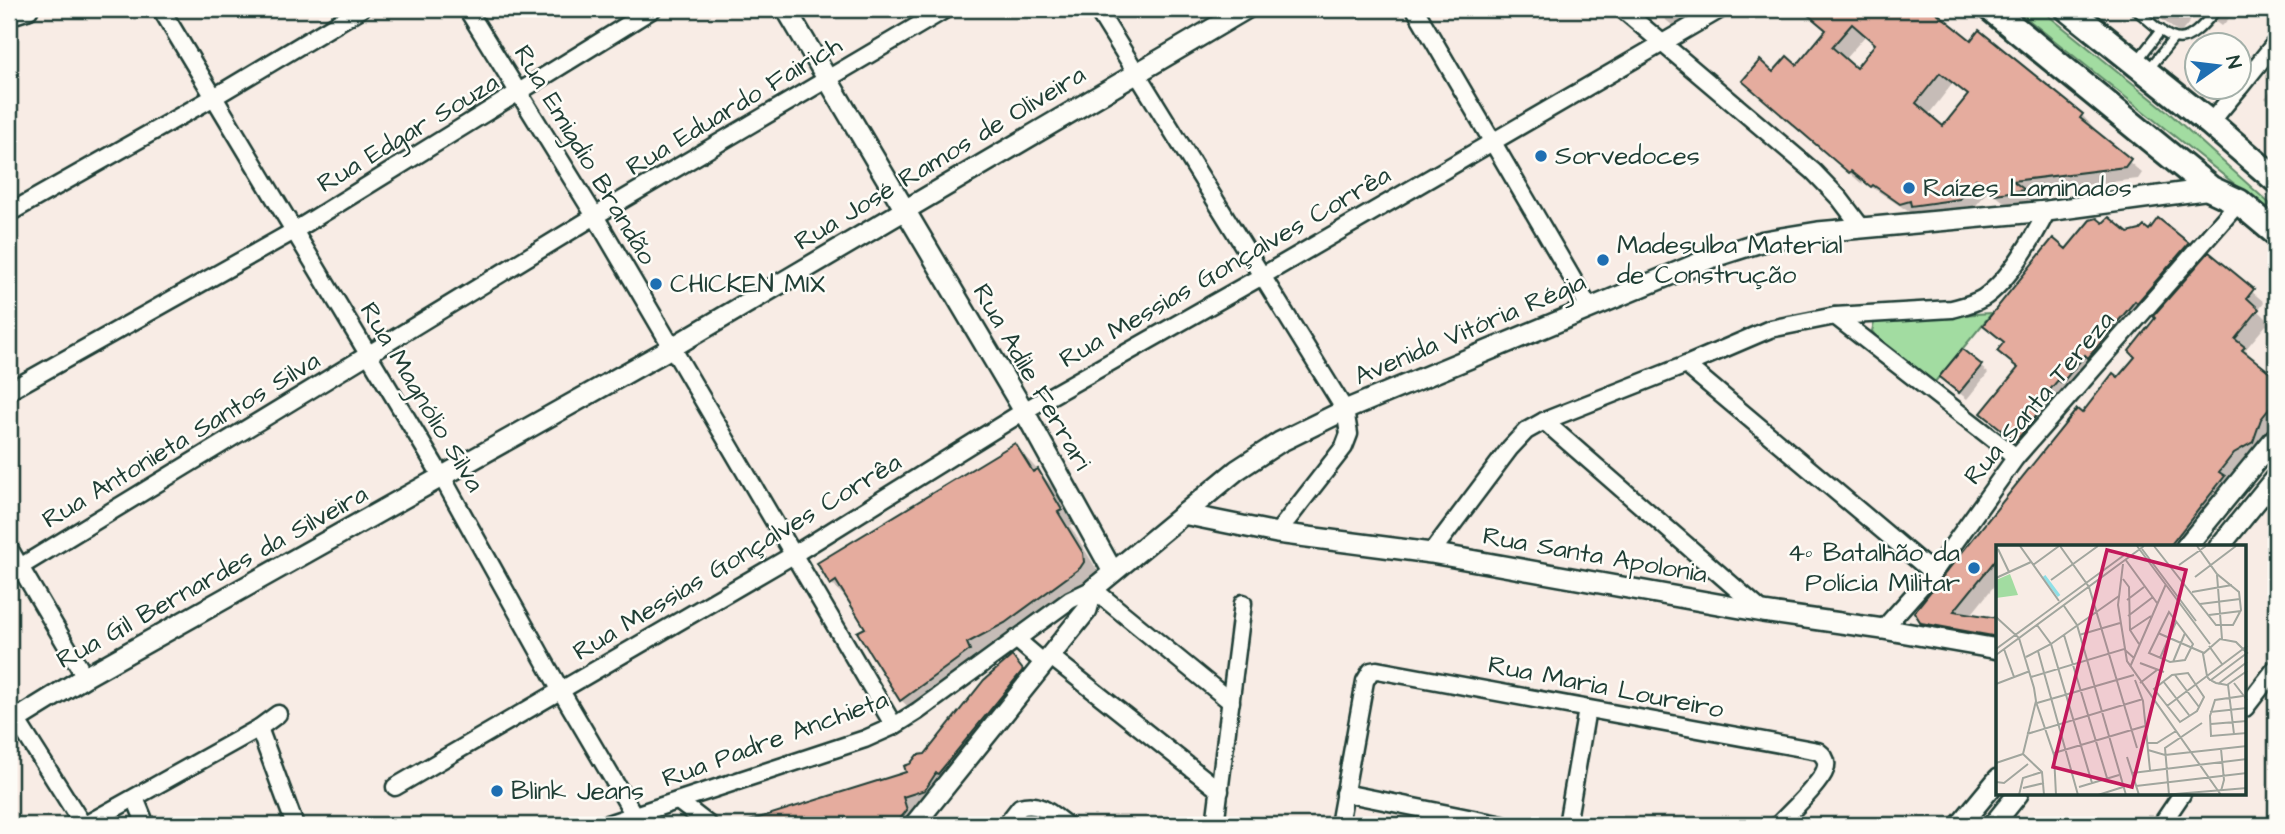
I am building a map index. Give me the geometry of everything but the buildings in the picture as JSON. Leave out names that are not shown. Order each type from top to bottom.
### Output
[{"type":"main road","points":[[1991,9],[2211,189],[2239,202],[2276,233]]},
{"type":"main road","points":[[2068,9],[2210,123],[2276,180]]},
{"type":"street","points":[[9,15],[27,9]]},
{"type":"street","name":"Rua Magnólio Silva","points":[[161,9],[442,477],[561,691],[634,815]]},
{"type":"street","points":[[9,213],[214,97],[361,9]]},
{"type":"street","name":"Rua Emigdio Brandão","points":[[467,9],[595,216],[894,726]]},
{"type":"street","name":"Rua Edgar Souza","points":[[9,391],[294,231],[653,9]]},
{"type":"street","name":"Rua Adile Ferrari","points":[[786,9],[1024,411],[1113,572]]},
{"type":"street","name":"Rua Eduardo Fairich","points":[[368,356],[595,216],[946,9]]},
{"type":"street","points":[[1097,9],[1345,410],[1349,434],[1344,447],[1277,533]]},
{"type":"street","name":"Rua José Ramos de Oliveira","points":[[442,477],[671,348],[1246,9]]},
{"type":"street","points":[[1415,9],[1590,307]]},
{"type":"street","points":[[1622,9],[1814,171],[1840,199],[1861,228]]},
{"type":"street","name":"Rua Messias Gonçalves Corrêa","points":[[395,787],[793,555],[1024,411],[1721,9]]},
{"type":"street","points":[[2254,69],[2276,42]]},
{"type":"street","points":[[2210,123],[2227,102]]},
{"type":"street","name":"Avenida Vitória Régia","points":[[914,825],[1087,610],[1093,589],[1237,470],[1280,442],[1345,410],[1711,258],[1763,241],[1861,228],[2047,211],[2211,189]]},
{"type":"street","name":"Rua Santa Tereza","points":[[1883,629],[1933,573],[2016,457],[2239,202]]},
{"type":"street","points":[[1431,553],[1510,448],[1526,431],[1544,421],[1770,329],[1835,316],[1952,309],[1971,305],[1994,288],[2032,242],[2047,211]]},
{"type":"street","points":[[1835,316],[2016,457]]},
{"type":"street","name":"Rua Antonieta Santos Silva","points":[[20,567],[368,356]]},
{"type":"street","points":[[1686,365],[1933,573]]},
{"type":"street","points":[[1544,421],[1763,612]]},
{"type":"street","points":[[2188,545],[2269,459],[2276,437]]},
{"type":"street","name":"Rua Gil Bernardes da Silveira","points":[[13,722],[85,677],[442,477]]},
{"type":"street","points":[[2222,545],[2276,477]]},
{"type":"street","name":"Rua Santa Apolonia","points":[[1182,514],[1277,533],[1431,553],[1763,612],[1996,649]]},
{"type":"street","points":[[9,548],[85,677]]},
{"type":"street","points":[[1093,589],[1231,702]]},
{"type":"street","name":"Rua Padre Anchieta","points":[[604,825],[864,739],[894,726],[1076,596],[1093,589]]},
{"type":"street","points":[[1215,825],[1243,603]]},
{"type":"street","points":[[1016,639],[1220,791]]},
{"type":"street","points":[[2246,707],[2276,668]]},
{"type":"street","name":"Rua Maria Loureiro","points":[[1344,793],[1365,681],[1371,671],[1384,670],[1818,751],[1827,761],[1823,775],[1778,825]]},
{"type":"street","points":[[1567,825],[1587,709]]},
{"type":"street","points":[[13,722],[83,825],[259,728],[278,714]]},
{"type":"street","points":[[259,728],[295,825]]},
{"type":"street","points":[[1960,825],[1996,781]]},
{"type":"street","points":[[1339,825],[1344,793],[1503,825]]},
{"type":"street","points":[[1993,825],[2016,796]]},
{"type":"street","points":[[2161,825],[2181,796]]},
{"type":"street","points":[[135,798],[146,825]]},
{"type":"street","points":[[678,801],[709,825]]},
{"type":"street","points":[[1006,825],[1020,807],[1025,805],[1040,807],[1066,825]]},
{"type":"lane","points":[[2135,9],[2161,30],[2183,39],[2193,35],[2217,9]]},
{"type":"lane","points":[[2141,68],[2161,30]]},
{"type":"lane","points":[[2141,68],[2174,37]]},
{"type":"green space","points":[[2015,9],[2040,9],[2167,111],[2270,204],[2266,209]]},
{"type":"green space","points":[[1992,313],[1934,383],[1877,338],[1872,331],[1874,323],[1881,320]]},
{"type":"place","name":"Sorvedoces","points":[[1541,156]]},
{"type":"place","name":"Raízes Laminados","points":[[1909,188]]},
{"type":"place","name":"Madesulba Material de Construção","points":[[1603,260]]},
{"type":"place","name":"CHICKEN MIX","points":[[656,284]]},
{"type":"place","name":"4º Batalhão da Polícia Militar","points":[[1974,568]]},
{"type":"place","name":"Blink Jeans","points":[[497,791]]}]
